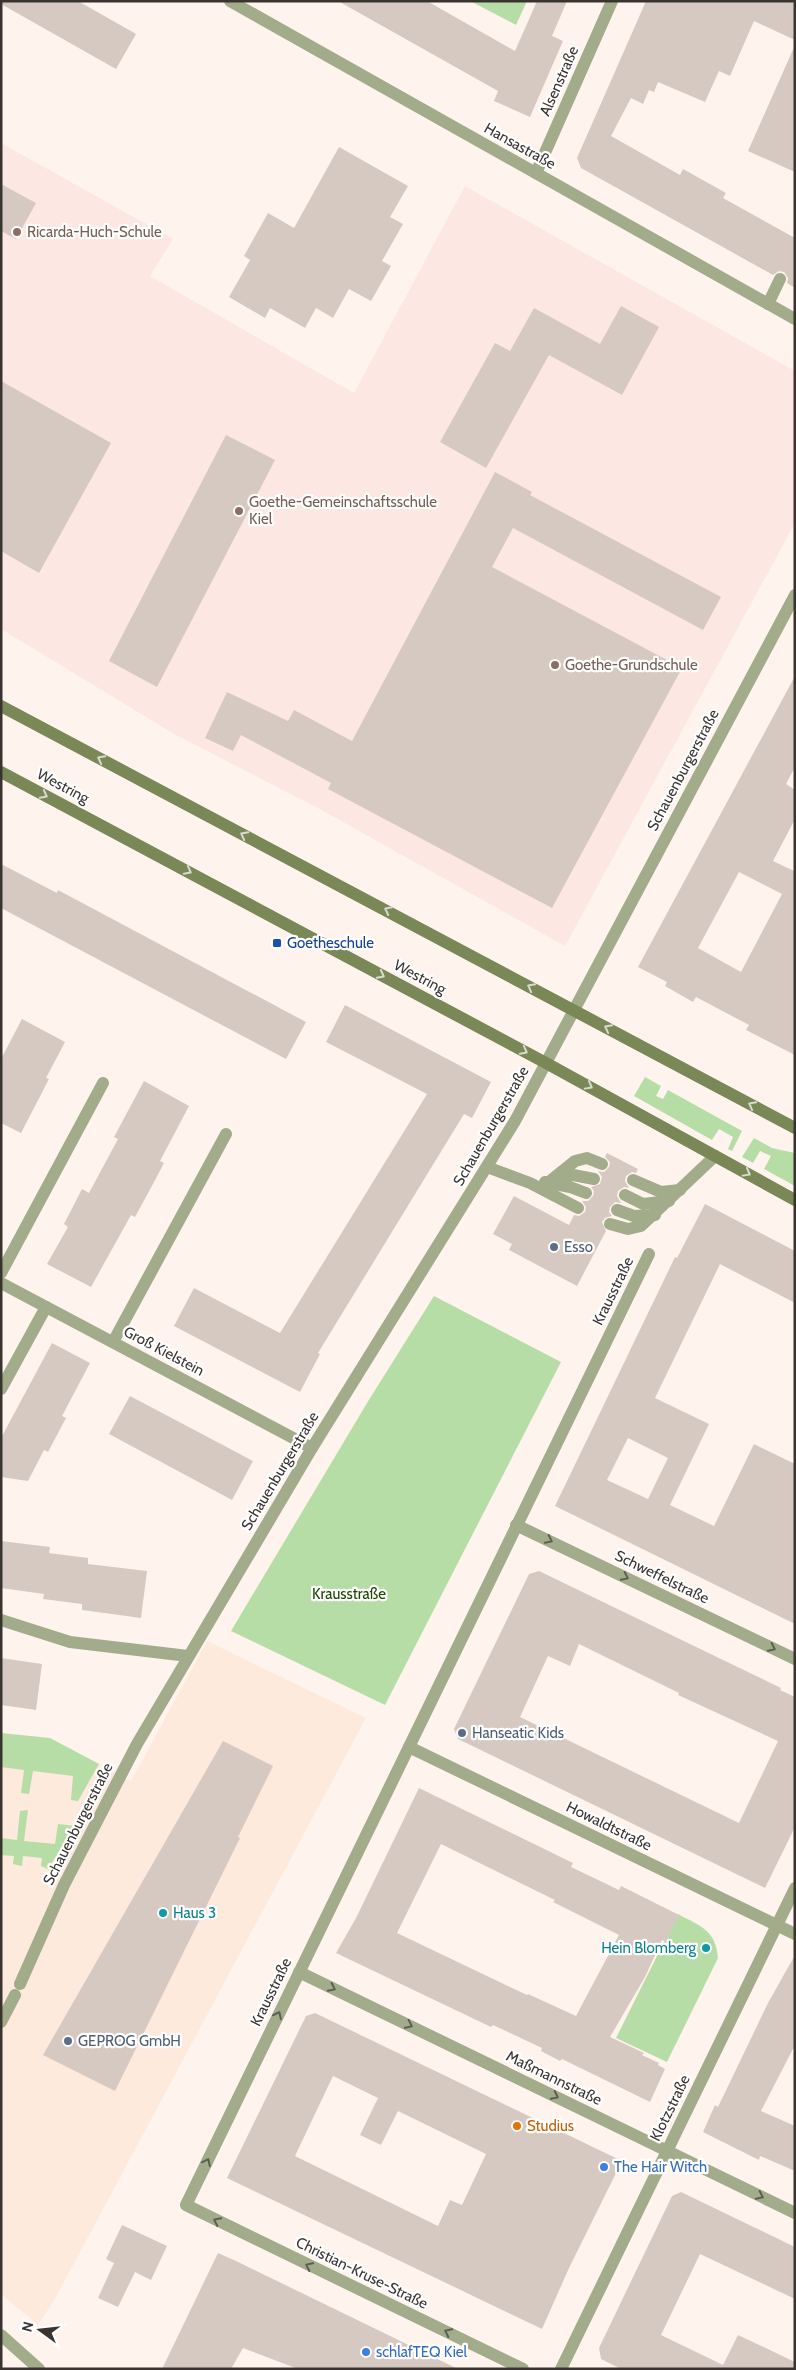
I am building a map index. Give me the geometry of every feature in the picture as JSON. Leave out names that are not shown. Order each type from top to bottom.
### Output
[{"type":"main road","points":[[1,706],[410,921],[795,1128]]},
{"type":"main road","name":"Westring","points":[[1,772],[546,1063],[795,1200]]},
{"type":"street","name":"Hansastraße","points":[[230,1],[795,319]]},
{"type":"street","name":"Alsenstraße","points":[[536,173],[612,1]]},
{"type":"street","points":[[768,304],[780,279]]},
{"type":"street","name":"Schauenburgerstraße","points":[[1,2022],[18,1989],[64,1885],[138,1744],[312,1448],[487,1167],[546,1063],[795,595]]},
{"type":"street","points":[[1,1272],[104,1083]]},
{"type":"street","points":[[113,1342],[226,1134]]},
{"type":"street","points":[[610,1224],[628,1230],[641,1226],[655,1215],[715,1156]]},
{"type":"street","points":[[549,1182],[575,1161],[587,1158],[602,1164]]},
{"type":"street","points":[[487,1167],[530,1183],[578,1208]]},
{"type":"street","points":[[530,1183],[549,1182],[573,1175],[594,1179]]},
{"type":"street","points":[[633,1180],[661,1192],[680,1190]]},
{"type":"street","points":[[549,1182],[586,1193]]},
{"type":"street","points":[[625,1195],[643,1204],[669,1201]]},
{"type":"street","points":[[618,1210],[634,1216],[655,1215]]},
{"type":"street","name":"Krausstraße","points":[[186,2206],[516,1524],[649,1254]]},
{"type":"street","name":"Groß Kielstein","points":[[1,1283],[312,1448]]},
{"type":"street","points":[[1,1389],[46,1307]]},
{"type":"street","name":"Schweffelstraße","points":[[516,1524],[795,1659]]},
{"type":"street","points":[[1,1620],[70,1642],[188,1656]]},
{"type":"street","name":"Howaldtstraße","points":[[409,1747],[795,1934]]},
{"type":"street","name":"Klotzstraße","points":[[561,2369],[795,1888]]},
{"type":"street","name":"Maßmannstraße","points":[[299,1972],[795,2213]]},
{"type":"street","name":"Christian-Kruse-Straße","points":[[186,2206],[523,2369]]},
{"type":"street","points":[[1,2334],[39,2369]]},
{"type":"shaded area","points":[[1,143],[173,239],[150,276],[354,393],[465,186],[795,371],[795,523],[565,946],[316,807],[174,734],[1,629]]},
{"type":"shaded area","points":[[207,1641],[366,1718],[55,2299],[38,2325],[1,2294],[1,1733],[50,1738],[131,1781]]},
{"type":"green space","points":[[470,1],[527,1],[516,25]]},
{"type":"green space","points":[[645,1077],[661,1086],[656,1096],[663,1099],[668,1090],[742,1131],[732,1151],[728,1149],[733,1137],[719,1129],[712,1140],[634,1096]]},
{"type":"green space","points":[[754,1138],[772,1148],[795,1153],[795,1186],[764,1169],[771,1156],[760,1151],[753,1163],[742,1157]]},
{"type":"green space","name":"Krausstraße","points":[[434,1296],[561,1362],[385,1705],[231,1631],[367,1403]]},
{"type":"green space","points":[[1,1733],[50,1738],[99,1764],[78,1801],[71,1800],[73,1776],[33,1771],[29,1794],[21,1793],[24,1770],[1,1767]]},
{"type":"green space","points":[[28,1810],[24,1841],[55,1844],[58,1824],[75,1826],[48,1869],[41,1866],[42,1858],[23,1856],[22,1866],[13,1864],[14,1856],[1,1855],[1,1838],[17,1840],[20,1811]]},
{"type":"green space","points":[[678,1914],[706,1930],[714,1941],[718,1958],[667,2062],[616,2038]]},
{"type":"building","points":[[1,1],[78,1],[136,34],[116,69],[1,4]]},
{"type":"building","points":[[338,1],[427,1],[515,51],[537,1],[567,1],[552,36],[563,41],[530,117],[494,101],[498,91]]},
{"type":"building","points":[[646,1],[795,1],[795,40],[754,21],[730,76],[719,71],[705,102],[658,82],[654,92],[649,90],[643,104],[631,98],[611,136],[680,175],[683,169],[726,193],[723,198],[795,238],[795,288],[787,283],[788,278],[784,272],[779,271],[773,275],[581,168],[577,158]]},
{"type":"building","points":[[795,45],[795,172],[748,151]]},
{"type":"building","points":[[339,147],[408,186],[390,217],[403,224],[382,261],[391,266],[371,301],[349,289],[333,318],[316,308],[305,328],[270,308],[265,318],[229,297],[250,260],[244,256],[268,213],[294,228]]},
{"type":"building","points":[[1,184],[36,203],[16,239],[1,231]]},
{"type":"building","points":[[621,306],[659,327],[622,395],[549,355],[486,468],[440,442],[495,343],[510,351],[534,308],[600,344]]},
{"type":"building","points":[[1,381],[111,443],[39,573],[1,551]]},
{"type":"building","points":[[226,435],[275,460],[157,687],[109,661]]},
{"type":"building","points":[[495,472],[532,492],[530,495],[721,597],[703,630],[513,528],[492,567],[682,668],[552,908],[328,789],[331,783],[241,735],[233,751],[205,738],[227,692],[288,721],[294,710],[352,741]]},
{"type":"building","points":[[795,676],[795,767],[786,784],[795,790],[795,819],[773,861],[795,870],[795,1055],[746,1030],[749,1025],[696,997],[693,1002],[665,986],[667,982],[638,967]],"holes":[[[739,872],[782,894],[741,972],[698,948]]]},
{"type":"building","points":[[1,864],[57,893],[58,890],[306,1022],[286,1059],[1,908]]},
{"type":"building","points":[[345,1005],[491,1082],[472,1118],[464,1114],[318,1353],[320,1354],[300,1392],[174,1326],[194,1288],[280,1333],[427,1094],[326,1042]]},
{"type":"building","points":[[22,1019],[65,1042],[46,1078],[49,1079],[21,1133],[1,1123],[1,1059]]},
{"type":"building","points":[[144,1081],[189,1106],[160,1161],[164,1163],[154,1182],[135,1217],[131,1215],[91,1287],[47,1264],[68,1227],[64,1224],[82,1189],[89,1193],[118,1139],[114,1137]]},
{"type":"building","points":[[607,1153],[638,1169],[636,1173],[632,1172],[626,1176],[625,1181],[629,1188],[624,1187],[618,1191],[617,1196],[621,1203],[615,1202],[610,1207],[609,1212],[612,1216],[605,1218],[602,1222],[606,1231],[577,1286],[509,1250],[512,1244],[493,1234],[514,1196],[569,1225],[574,1215],[579,1216],[585,1212],[586,1207],[582,1201],[588,1201],[593,1196],[594,1191],[591,1187],[600,1184],[602,1177],[598,1171],[604,1172],[609,1167],[610,1162],[605,1157]]},
{"type":"building","points":[[705,1204],[795,1251],[795,1303],[720,1264],[655,1398],[709,1424],[670,1505],[714,1526],[754,1444],[795,1464],[795,1624],[555,1506],[675,1257],[677,1258]],"holes":[[[628,1438],[668,1458],[648,1499],[607,1480]]]},
{"type":"building","points":[[52,1343],[90,1363],[62,1416],[66,1418],[48,1452],[44,1450],[28,1481],[1,1477],[1,1438]]},
{"type":"building","points":[[130,1396],[253,1461],[232,1500],[109,1434]]},
{"type":"building","points":[[1,1541],[50,1547],[49,1553],[88,1558],[88,1564],[147,1571],[141,1618],[82,1610],[82,1604],[43,1599],[44,1594],[1,1588]]},
{"type":"building","points":[[539,1571],[781,1688],[780,1690],[795,1697],[795,1827],[765,1888],[458,1739],[454,1729],[529,1574]],"holes":[[[579,1644],[679,1693],[678,1695],[778,1741],[739,1823],[520,1717],[548,1656],[570,1666]]]},
{"type":"building","points":[[1,1658],[42,1664],[36,1710],[1,1705]]},
{"type":"building","name":"Haus 3","points":[[223,1741],[273,1766],[238,1837],[240,1838],[115,2091],[43,2055]]},
{"type":"building","points":[[419,1788],[573,1863],[571,1867],[619,1890],[621,1886],[679,1915],[666,1942],[662,1940],[645,1977],[610,2037],[644,2053],[642,2055],[659,2063],[658,2065],[665,2069],[650,2102],[562,2059],[560,2061],[541,2051],[542,2048],[493,2025],[491,2027],[336,1953],[356,1918]],"holes":[[[441,1844],[555,1900],[553,1902],[619,1935],[576,2016],[527,1995],[397,1933]]]},
{"type":"building","points":[[795,1955],[795,2045],[761,2111],[795,2126],[795,2171],[760,2156],[759,2160],[703,2132],[715,2105],[718,2107],[768,2003]]},
{"type":"building","points":[[315,2013],[622,2161],[569,2268],[542,2329],[227,2178],[306,2016]],"holes":[[[333,2076],[378,2098],[360,2135],[381,2145],[398,2111],[486,2154],[462,2205],[450,2200],[438,2226],[295,2156]]]},
{"type":"building","points":[[681,2192],[795,2247],[795,2299],[700,2254],[661,2335],[723,2365],[738,2335],[795,2362],[795,2369],[621,2369],[601,2359],[599,2348],[672,2196]]},
{"type":"building","points":[[122,2225],[167,2246],[151,2280],[135,2272],[118,2307],[98,2298],[114,2263],[106,2259]]},
{"type":"building","points":[[218,2253],[458,2369],[298,2369],[243,2348],[231,2369],[162,2369]]},
{"type":"place","name":"Ricarda-Huch-Schule","points":[[17,232]]},
{"type":"place","name":"Goethe-Gemeinschaftsschule Kiel","points":[[239,511]]},
{"type":"place","name":"Goethe-Grundschule","points":[[555,665]]},
{"type":"place","name":"Goetheschule","points":[[277,943]]},
{"type":"place","name":"Esso","points":[[554,1247]]},
{"type":"place","name":"Hanseatic Kids","points":[[462,1733]]},
{"type":"place","name":"Haus 3","points":[[163,1913]]},
{"type":"place","name":"Hein Blomberg","points":[[706,1948]]},
{"type":"place","name":"GEPROG GmbH","points":[[68,2041]]},
{"type":"place","name":"Studius","points":[[517,2126]]},
{"type":"place","name":"The Hair Witch","points":[[604,2167]]},
{"type":"place","name":"schlafTEQ Kiel","points":[[366,2352]]}]
